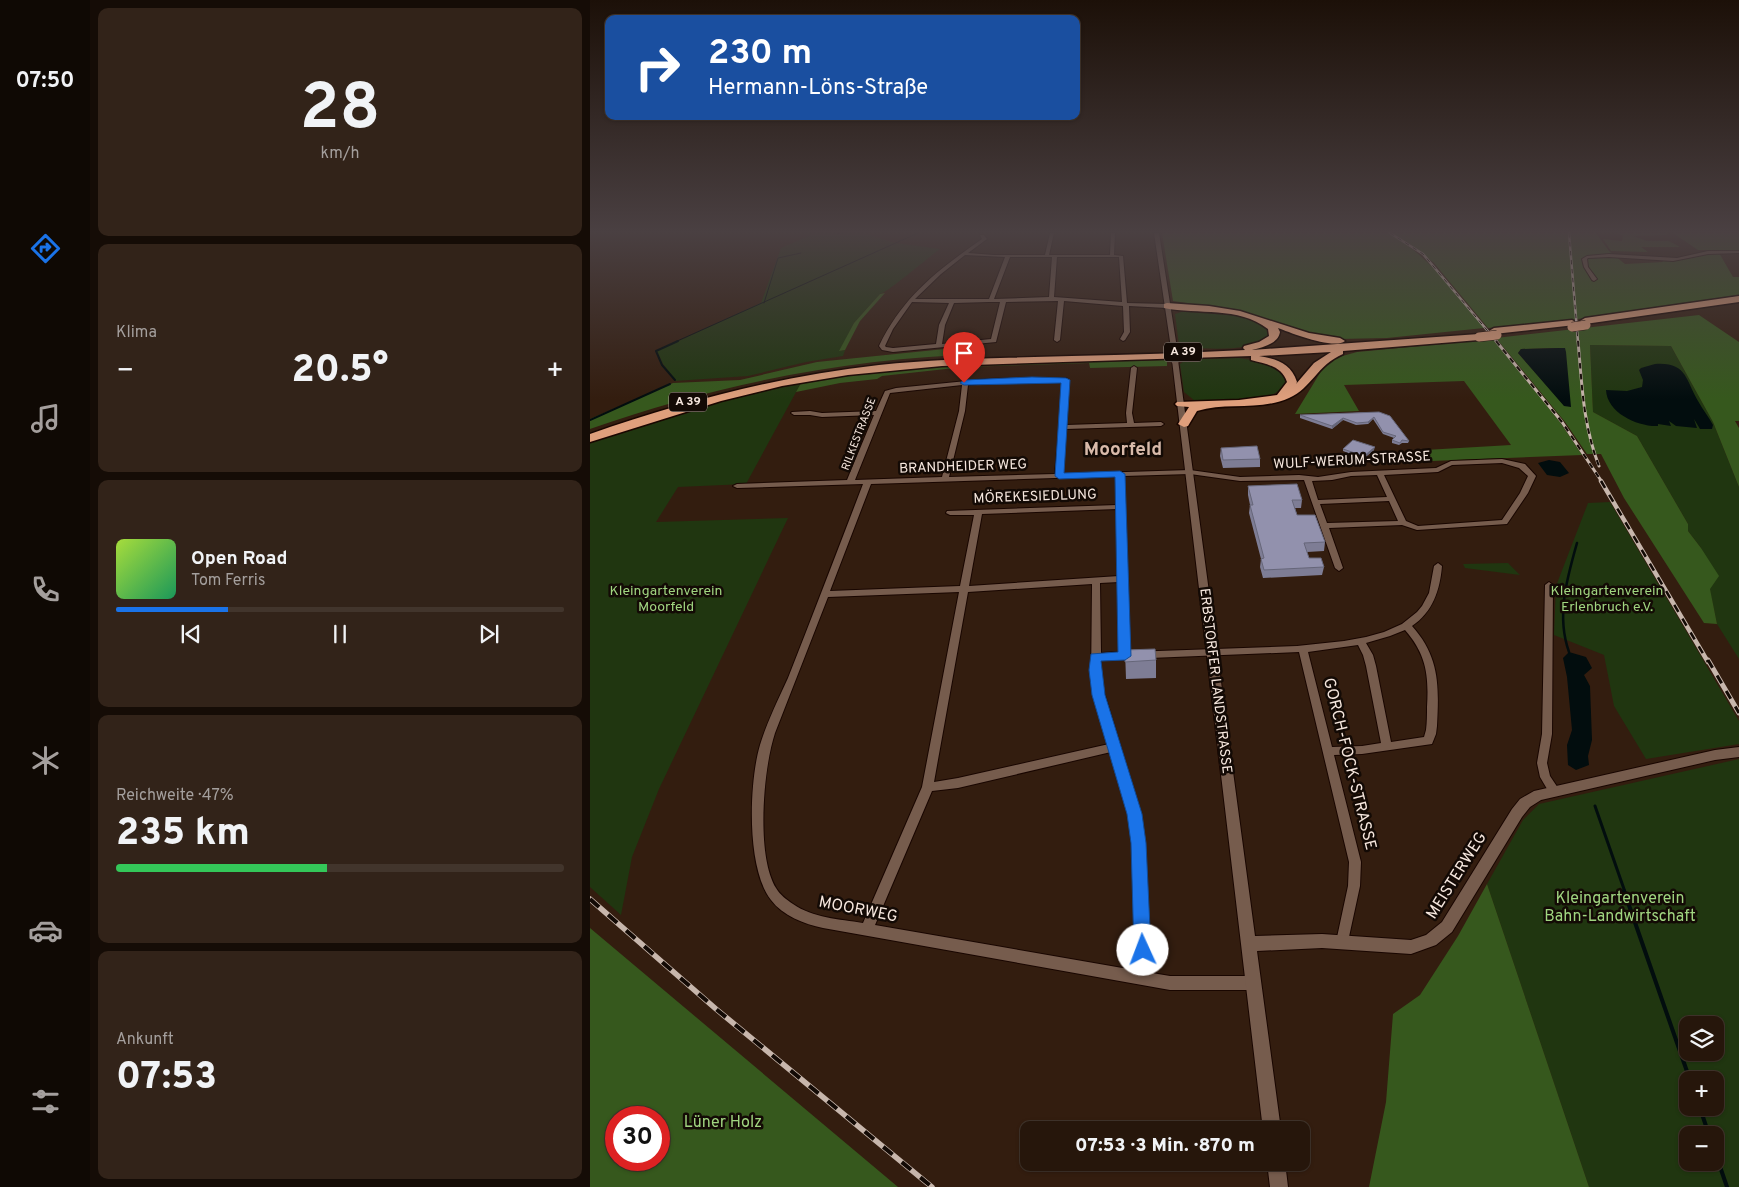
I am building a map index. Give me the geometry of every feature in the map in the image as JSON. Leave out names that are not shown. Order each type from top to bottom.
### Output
[{"type":"highway","name":"A 39","points":[[590,438],[720,397],[789,382],[869,369],[972,361],[1208,355],[1366,346],[1572,325],[1739,299]]},
{"type":"highway","name":"A 39","points":[[1585,323],[1739,304]]},
{"type":"highway","points":[[1167,306],[1231,311],[1263,320],[1303,335],[1325,340],[1389,341]]},
{"type":"highway","points":[[1168,319],[1178,310],[1196,307]]},
{"type":"highway","points":[[1242,350],[1263,344],[1274,337],[1275,332],[1272,327],[1263,320]]},
{"type":"highway","name":"A 39","points":[[590,434],[667,408],[732,390],[789,378],[869,365],[973,358],[1242,350],[1477,335]]},
{"type":"highway","points":[[1181,404],[1260,401],[1278,397],[1294,391],[1322,360],[1339,352],[1366,346]]},
{"type":"highway","points":[[1208,355],[1254,358],[1282,366],[1291,376],[1292,382],[1285,392],[1278,397]]},
{"type":"highway","points":[[1184,424],[1193,409],[1212,403]]},
{"type":"street","points":[[923,288],[899,314],[886,335],[882,346],[884,350],[994,341],[1003,301]]},
{"type":"street","points":[[991,301],[994,288]]},
{"type":"street","points":[[1051,299],[1052,288]]},
{"type":"street","points":[[1123,339],[1127,332],[1125,288]]},
{"type":"street","name":"ERBSTORFER LANDSTRASSE","points":[[1164,288],[1184,424],[1271,1121]]},
{"type":"street","points":[[911,300],[952,302],[1051,299],[1086,300],[1126,306],[1167,306]]},
{"type":"street","points":[[1057,340],[1061,300]]},
{"type":"street","points":[[939,346],[942,326],[952,302]]},
{"type":"street","points":[[1130,424],[1129,413],[1134,368]]},
{"type":"street","points":[[945,480],[962,411],[964,383],[1032,380],[1066,380],[1059,476]]},
{"type":"street","name":"RILKESTRASSE","points":[[850,483],[887,392],[964,383]]},
{"type":"street","points":[[794,413],[822,415],[878,414]]},
{"type":"street","points":[[1064,427],[1161,424]]},
{"type":"street","points":[[1324,526],[1403,523],[1417,528],[1504,522],[1532,479],[1527,469],[1513,462]]},
{"type":"street","name":"WULF-WERUM-STRASSE","points":[[1190,472],[1236,479],[1299,476],[1306,478],[1438,470],[1451,463],[1513,462]]},
{"type":"street","name":"BRANDHEIDER WEG","points":[[737,486],[1190,472]]},
{"type":"street","points":[[1380,473],[1403,523]]},
{"type":"street","points":[[1120,474],[1125,656]]},
{"type":"street","points":[[1306,478],[1338,568]]},
{"type":"street","name":"MOORWEG","points":[[868,482],[761,764],[757,812],[766,881],[772,892],[784,905],[817,921],[1139,978],[1193,985],[1253,983]]},
{"type":"street","points":[[1315,502],[1392,499]]},
{"type":"street","name":"MÖREKESIEDLUNG","points":[[950,513],[1121,506]]},
{"type":"street","points":[[866,930],[928,787],[978,512]]},
{"type":"street","points":[[1095,657],[1302,649],[1360,640],[1383,634],[1406,625],[1424,609],[1433,595],[1438,566]]},
{"type":"street","points":[[824,594],[964,589],[1122,579]]},
{"type":"street","points":[[1096,580],[1096,682],[1137,829],[1143,950],[1139,978]]},
{"type":"street","points":[[1549,584],[1547,734],[1542,763],[1544,777],[1554,791]]},
{"type":"street","points":[[1328,751],[1387,747],[1428,741],[1431,736],[1434,685],[1432,668],[1421,644],[1406,625]]},
{"type":"street","points":[[1360,640],[1370,660],[1387,747]]},
{"type":"street","name":"GORCH-FOCK-STRASSE","points":[[1302,649],[1353,850],[1354,886],[1342,942]]},
{"type":"street","points":[[928,787],[958,783],[1115,747]]},
{"type":"street","name":"MEISTERWEG","points":[[1342,942],[1411,947],[1423,945],[1440,934],[1451,920],[1517,813],[1525,803],[1538,795],[1706,757],[1739,752]]},
{"type":"street","points":[[1248,944],[1304,941],[1342,942]]},
{"type":"street","points":[[1277,1171],[1279,1187]]},
{"type":"green space","points":[[766,288],[889,288],[880,294],[854,323],[840,351],[845,350],[843,356],[806,362],[748,376],[675,381],[663,364],[657,351],[761,303]]},
{"type":"green space","points":[[1171,288],[1452,288],[1484,328],[1387,338],[1338,339],[1296,331],[1265,319],[1228,309],[1173,301]]},
{"type":"green space","points":[[1455,288],[1739,288],[1739,296],[1607,316],[1488,328]]},
{"type":"green space","points":[[885,293],[860,321],[845,350],[839,351],[854,323],[880,294]]},
{"type":"green space","points":[[1188,310],[1229,313],[1249,318],[1268,327],[1270,336],[1251,345],[1241,347],[1218,349],[1186,348],[1179,345],[1175,314]]},
{"type":"green space","points":[[1699,315],[1739,342],[1739,421],[1735,421],[1739,428],[1739,487],[1713,422],[1671,346],[1590,345],[1593,412],[1637,436],[1688,524],[1688,531],[1719,576],[1710,589],[1717,624],[1704,623],[1624,498],[1601,454],[1587,454],[1565,422],[1496,338]],"holes":[[[1565,348],[1564,405],[1518,353],[1521,349]]]},
{"type":"green space","points":[[1493,339],[1560,422],[1582,455],[1432,461],[1425,450],[1511,445],[1464,381],[1344,385],[1359,411],[1295,414],[1326,363],[1335,358],[1357,352]]},
{"type":"green space","points":[[984,345],[985,354],[884,361],[784,376],[686,399],[590,429],[590,419],[673,383],[740,380],[817,362]]},
{"type":"green space","points":[[1590,345],[1671,346],[1713,422],[1739,487],[1739,659],[1717,624],[1701,548],[1688,531],[1688,524],[1637,436],[1593,412]]},
{"type":"green space","points":[[1239,358],[1265,363],[1281,371],[1286,376],[1285,386],[1274,394],[1258,399],[1232,401],[1195,401],[1184,392],[1180,364],[1187,359]]},
{"type":"green space","points":[[1167,360],[1167,366],[1090,368],[1089,363],[964,367],[882,376],[877,379],[840,383],[796,392],[801,383],[916,366]]},
{"type":"green space","name":"Kleingartenverein Moorfeld","points":[[801,383],[746,484],[678,487],[656,522],[788,518],[659,789],[632,857],[621,915],[590,887],[590,442],[730,398]]},
{"type":"green space","name":"Kleingartenverein Erlenbruch e.V.","points":[[1610,502],[1739,721],[1739,744],[1646,759],[1614,706],[1604,655],[1554,635],[1556,586],[1588,503]]},
{"type":"green space","points":[[1508,563],[1520,575],[1465,568],[1463,564]]},
{"type":"green space","name":"Kleingartenverein Bahn-Landwirtschaft","points":[[1739,759],[1739,1187],[1589,1187],[1487,884],[1523,820],[1539,804]]},
{"type":"green space","points":[[1487,884],[1589,1187],[1369,1187],[1386,1102],[1393,1014],[1420,995],[1458,936]]},
{"type":"green space","name":"Lüner Holz","points":[[590,928],[898,1187],[590,1187]]},
{"type":"shaded area","points":[[1565,348],[1571,407],[1564,406],[1518,353],[1521,349]]},
{"type":"shaded area","points":[[1655,364],[1673,366],[1684,374],[1713,425],[1712,429],[1700,429],[1694,419],[1697,428],[1676,426],[1669,421],[1671,426],[1658,424],[1658,426],[1650,426],[1633,421],[1618,412],[1608,398],[1606,390],[1627,391],[1642,387],[1643,380],[1639,370]]},
{"type":"shaded area","points":[[1549,460],[1560,462],[1569,473],[1560,477],[1547,475],[1538,463]]},
{"type":"shaded area","points":[[1569,652],[1586,657],[1592,668],[1584,675],[1590,686],[1592,740],[1588,756],[1589,765],[1576,770],[1568,765],[1567,745],[1572,730],[1567,677],[1563,658]]},
{"type":"building","points":[[1379,412],[1390,416],[1409,441],[1402,440],[1400,443],[1392,440],[1396,436],[1383,432],[1374,417],[1368,422],[1357,423],[1343,418],[1332,426],[1300,415]]},
{"type":"building","points":[[1353,440],[1375,447],[1364,456],[1343,449]]},
{"type":"building","points":[[1257,446],[1260,459],[1223,460],[1221,448]]},
{"type":"building","points":[[1297,484],[1302,500],[1292,500],[1297,515],[1315,515],[1325,542],[1304,543],[1309,558],[1321,558],[1324,567],[1264,570],[1261,559],[1264,558],[1250,505],[1253,505],[1248,486]]},
{"type":"building","points":[[1155,649],[1156,660],[1125,662],[1125,650]]},
{"type":"waterway","points":[[764,302],[769,288]]},
{"type":"waterway","points":[[764,302],[795,288]]},
{"type":"waterway","points":[[675,342],[764,302]]},
{"type":"waterway","points":[[675,380],[662,365],[656,351],[678,341]]},
{"type":"waterway","points":[[590,420],[670,384]]},
{"type":"waterway","points":[[1569,652],[1563,625],[1564,597],[1577,543]]},
{"type":"waterway","points":[[1595,806],[1625,892]]},
{"type":"waterway","points":[[1624,891],[1687,1071]]},
{"type":"waterway","points":[[1703,1116],[1706,1126]]},
{"type":"waterway","points":[[1722,1171],[1727,1187]]},
{"type":"railway","points":[[1452,288],[1497,342]]},
{"type":"railway","points":[[1574,288],[1578,342]]},
{"type":"railway","points":[[1496,341],[1562,422],[1602,482]]},
{"type":"railway","points":[[1578,341],[1586,420],[1599,466]]},
{"type":"railway","points":[[1601,481],[1708,662]]},
{"type":"railway","points":[[1708,660],[1739,713]]},
{"type":"railway","points":[[590,899],[716,1009],[932,1187]]},
{"type":"district","name":"Moorfeld","points":[[1123,450]]},
{"type":"route","points":[[964,383],[1066,380],[1059,476],[1120,474],[1125,656],[1095,657],[1095,670],[1099,695],[1137,829],[1143,950]]}]
